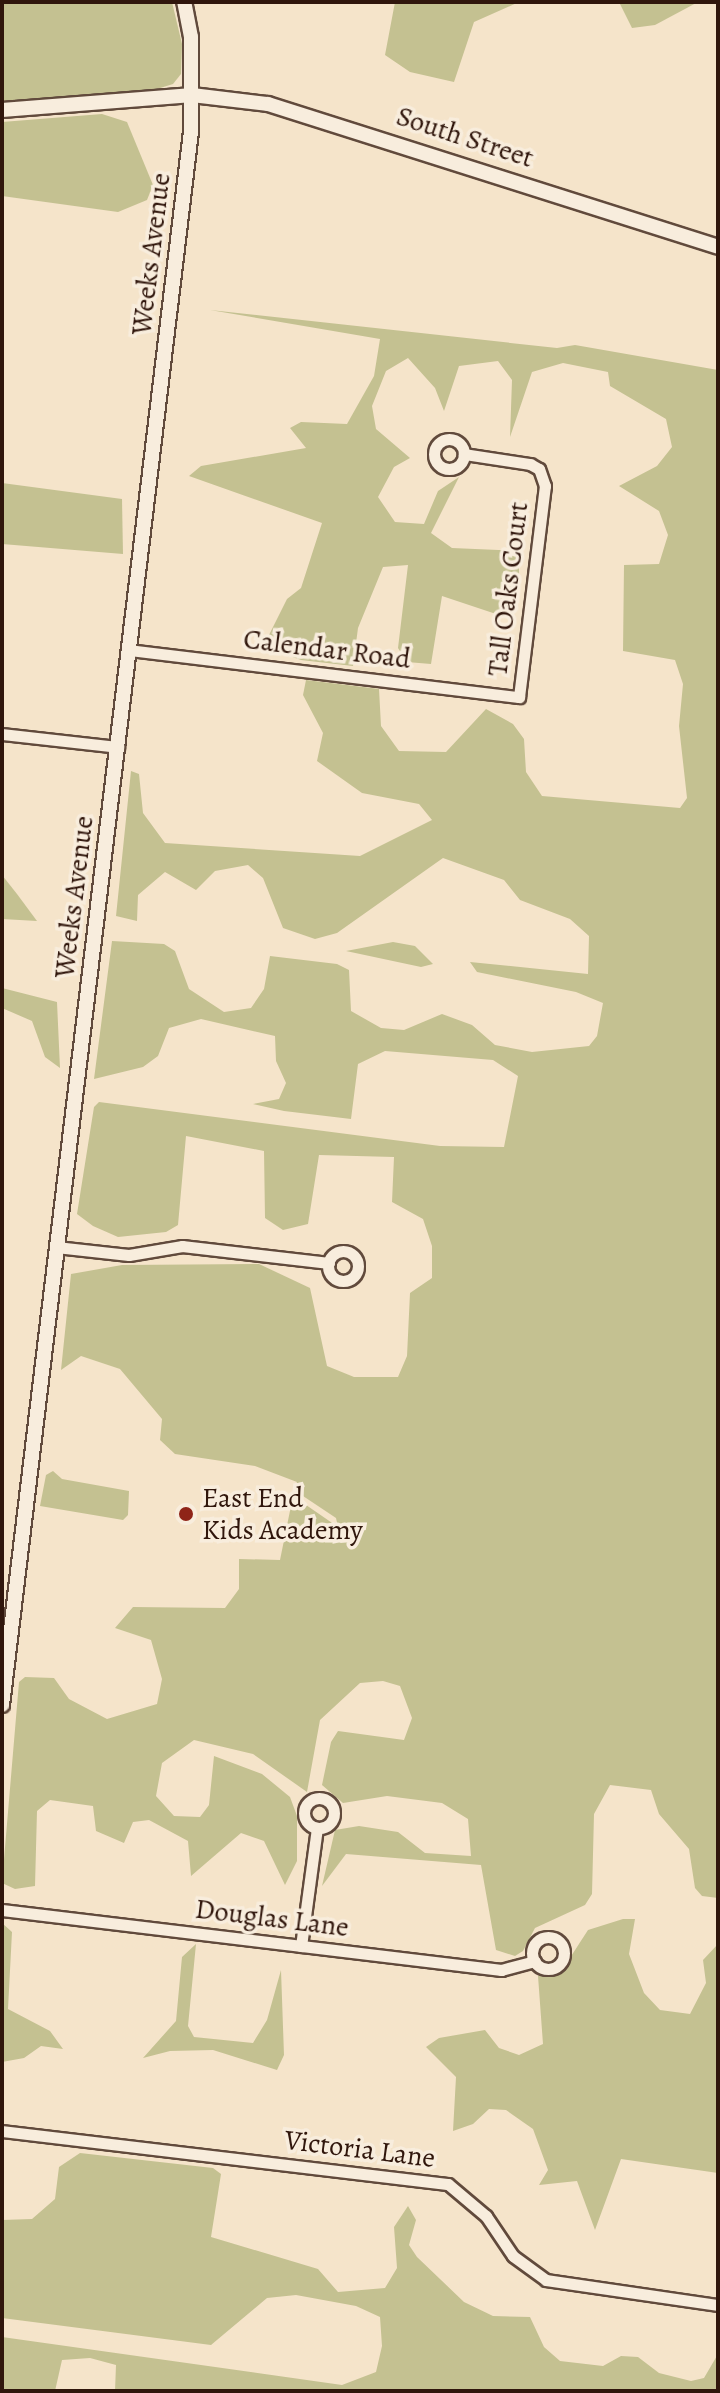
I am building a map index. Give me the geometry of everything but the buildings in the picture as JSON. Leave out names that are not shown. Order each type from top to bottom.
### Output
[{"type":"street","name":"Weeks Avenue","points":[[2,1705],[118,747],[192,95],[184,2]]},
{"type":"street","name":"South Street","points":[[2,110],[192,95],[301,112],[718,247]]},
{"type":"street","name":"Tall Oaks Court","points":[[464,454],[530,464],[539,469],[545,486],[519,697]]},
{"type":"street","name":"Calendar Road","points":[[129,650],[519,697]]},
{"type":"street","points":[[2,734],[118,747]]},
{"type":"street","points":[[56,1247],[129,1255],[182,1246],[329,1263]]},
{"type":"street","points":[[301,1946],[317,1828]]},
{"type":"street","name":"Douglas Lane","points":[[2,1910],[501,1970],[535,1961]]},
{"type":"street","name":"Victoria Lane","points":[[2,2131],[448,2184],[486,2216],[513,2256],[546,2280],[718,2305]]},
{"type":"shaded area","points":[[2,2],[172,2],[182,44],[181,74],[173,84],[157,89],[2,101]]},
{"type":"shaded area","points":[[395,2],[519,2],[474,22],[454,82],[410,72],[385,55]]},
{"type":"shaded area","points":[[619,2],[698,2],[655,25],[632,28]]},
{"type":"shaded area","points":[[102,114],[127,122],[153,185],[147,200],[118,212],[2,196],[2,122]]},
{"type":"shaded area","points":[[210,310],[557,348],[575,345],[718,370],[718,1898],[702,1896],[695,1888],[689,1849],[659,1814],[651,1790],[610,1785],[594,1814],[592,1894],[585,1905],[535,1928],[523,1951],[515,1956],[496,1950],[481,1865],[346,1854],[322,1886],[335,1830],[359,1826],[398,1832],[425,1853],[471,1856],[468,1819],[442,1803],[387,1796],[343,1803],[322,1785],[331,1742],[338,1731],[404,1740],[412,1718],[400,1686],[383,1681],[360,1683],[320,1720],[307,1792],[253,1754],[194,1740],[162,1763],[156,1796],[174,1816],[200,1817],[209,1805],[214,1756],[262,1774],[290,1797],[297,1816],[297,1861],[285,1885],[264,1841],[241,1833],[191,1876],[188,1841],[149,1820],[133,1822],[124,1843],[96,1831],[93,1806],[50,1800],[37,1811],[35,1886],[15,1889],[2,1883],[19,1682],[25,1677],[54,1678],[69,1699],[107,1719],[157,1704],[162,1679],[151,1640],[115,1628],[133,1607],[225,1608],[239,1589],[239,1559],[280,1560],[293,1496],[338,1527],[336,1518],[294,1490],[297,1482],[255,1466],[175,1454],[160,1440],[162,1419],[120,1369],[81,1356],[61,1370],[71,1274],[122,1265],[259,1264],[310,1288],[327,1366],[354,1377],[398,1377],[407,1356],[410,1293],[432,1278],[432,1246],[423,1219],[392,1202],[394,1157],[319,1155],[308,1224],[283,1230],[265,1218],[264,1151],[186,1136],[178,1225],[166,1232],[118,1237],[93,1226],[77,1214],[94,1107],[99,1102],[440,1146],[504,1147],[518,1076],[493,1060],[385,1051],[358,1064],[351,1119],[284,1111],[253,1104],[279,1099],[286,1083],[276,1061],[275,1036],[201,1019],[169,1028],[158,1056],[143,1067],[94,1079],[112,941],[164,944],[175,951],[189,989],[224,1012],[251,1008],[264,989],[270,956],[337,964],[349,970],[351,1011],[381,1028],[404,1030],[442,1014],[472,1025],[495,1045],[532,1052],[589,1046],[597,1036],[603,1003],[576,992],[477,972],[470,962],[588,974],[589,936],[570,919],[520,900],[504,880],[443,858],[337,933],[315,939],[283,928],[263,878],[248,865],[215,871],[196,890],[165,872],[138,895],[137,921],[116,916],[131,771],[139,774],[143,813],[165,843],[360,856],[432,820],[419,804],[362,793],[317,761],[323,733],[303,695],[306,680],[379,689],[381,726],[399,751],[446,752],[486,709],[513,724],[524,739],[526,772],[542,796],[680,808],[687,798],[679,726],[683,684],[675,660],[623,651],[624,565],[659,564],[668,535],[659,511],[619,486],[657,466],[672,447],[666,419],[610,386],[608,372],[563,363],[532,372],[510,437],[512,380],[498,361],[459,366],[444,411],[435,388],[408,358],[386,371],[372,406],[376,429],[410,458],[394,467],[378,497],[395,522],[424,524],[438,491],[459,477],[431,533],[452,548],[519,551],[519,586],[505,617],[442,596],[431,664],[407,662],[398,648],[408,565],[383,567],[358,628],[353,666],[301,660],[263,647],[287,599],[301,588],[322,523],[189,476],[201,466],[306,448],[290,428],[301,422],[347,424],[374,376],[380,339]]},
{"type":"shaded area","points":[[2,483],[122,499],[123,554],[2,544]]},
{"type":"shaded area","points":[[2,875],[17,894],[37,921],[2,919]]},
{"type":"shaded area","points":[[393,942],[415,946],[433,964],[421,967],[346,951]]},
{"type":"shaded area","points":[[2,988],[57,1002],[60,1068],[45,1057],[32,1021],[2,1008]]},
{"type":"shaded area","points":[[53,1471],[62,1479],[129,1491],[128,1515],[123,1520],[40,1506],[46,1475]]},
{"type":"shaded area","points":[[623,1919],[635,1919],[629,1954],[644,1993],[660,2010],[690,2014],[706,1983],[703,1960],[718,1944],[718,2173],[621,2159],[595,2230],[577,2181],[539,2185],[548,2170],[533,2129],[506,2110],[489,2109],[473,2124],[453,2131],[456,2077],[426,2047],[439,2038],[485,2030],[499,2048],[519,2055],[543,2044],[538,1976],[566,1964],[588,1930]]},
{"type":"shaded area","points":[[2,1923],[12,1932],[8,2009],[50,2031],[63,2049],[41,2046],[24,2058],[2,2062]]},
{"type":"shaded area","points":[[196,1944],[188,2026],[194,2037],[253,2043],[267,2020],[281,1970],[284,2055],[277,2070],[213,2050],[170,2051],[143,2058],[176,2021],[182,1957]]},
{"type":"shaded area","points":[[80,2153],[213,2168],[221,2174],[211,2237],[318,2269],[338,2292],[385,2288],[397,2268],[394,2227],[408,2206],[416,2220],[409,2245],[417,2257],[464,2302],[493,2316],[530,2317],[544,2347],[560,2361],[603,2366],[621,2356],[638,2357],[659,2373],[691,2381],[704,2378],[718,2354],[718,2391],[115,2391],[116,2365],[90,2358],[62,2360],[55,2391],[2,2391],[2,2337],[342,2385],[376,2372],[382,2346],[380,2317],[356,2306],[296,2295],[267,2298],[211,2345],[2,2318],[2,2220],[32,2219],[55,2199],[59,2167]]},
{"type":"place","name":"East End Kids Academy","points":[[186,1514]]}]
